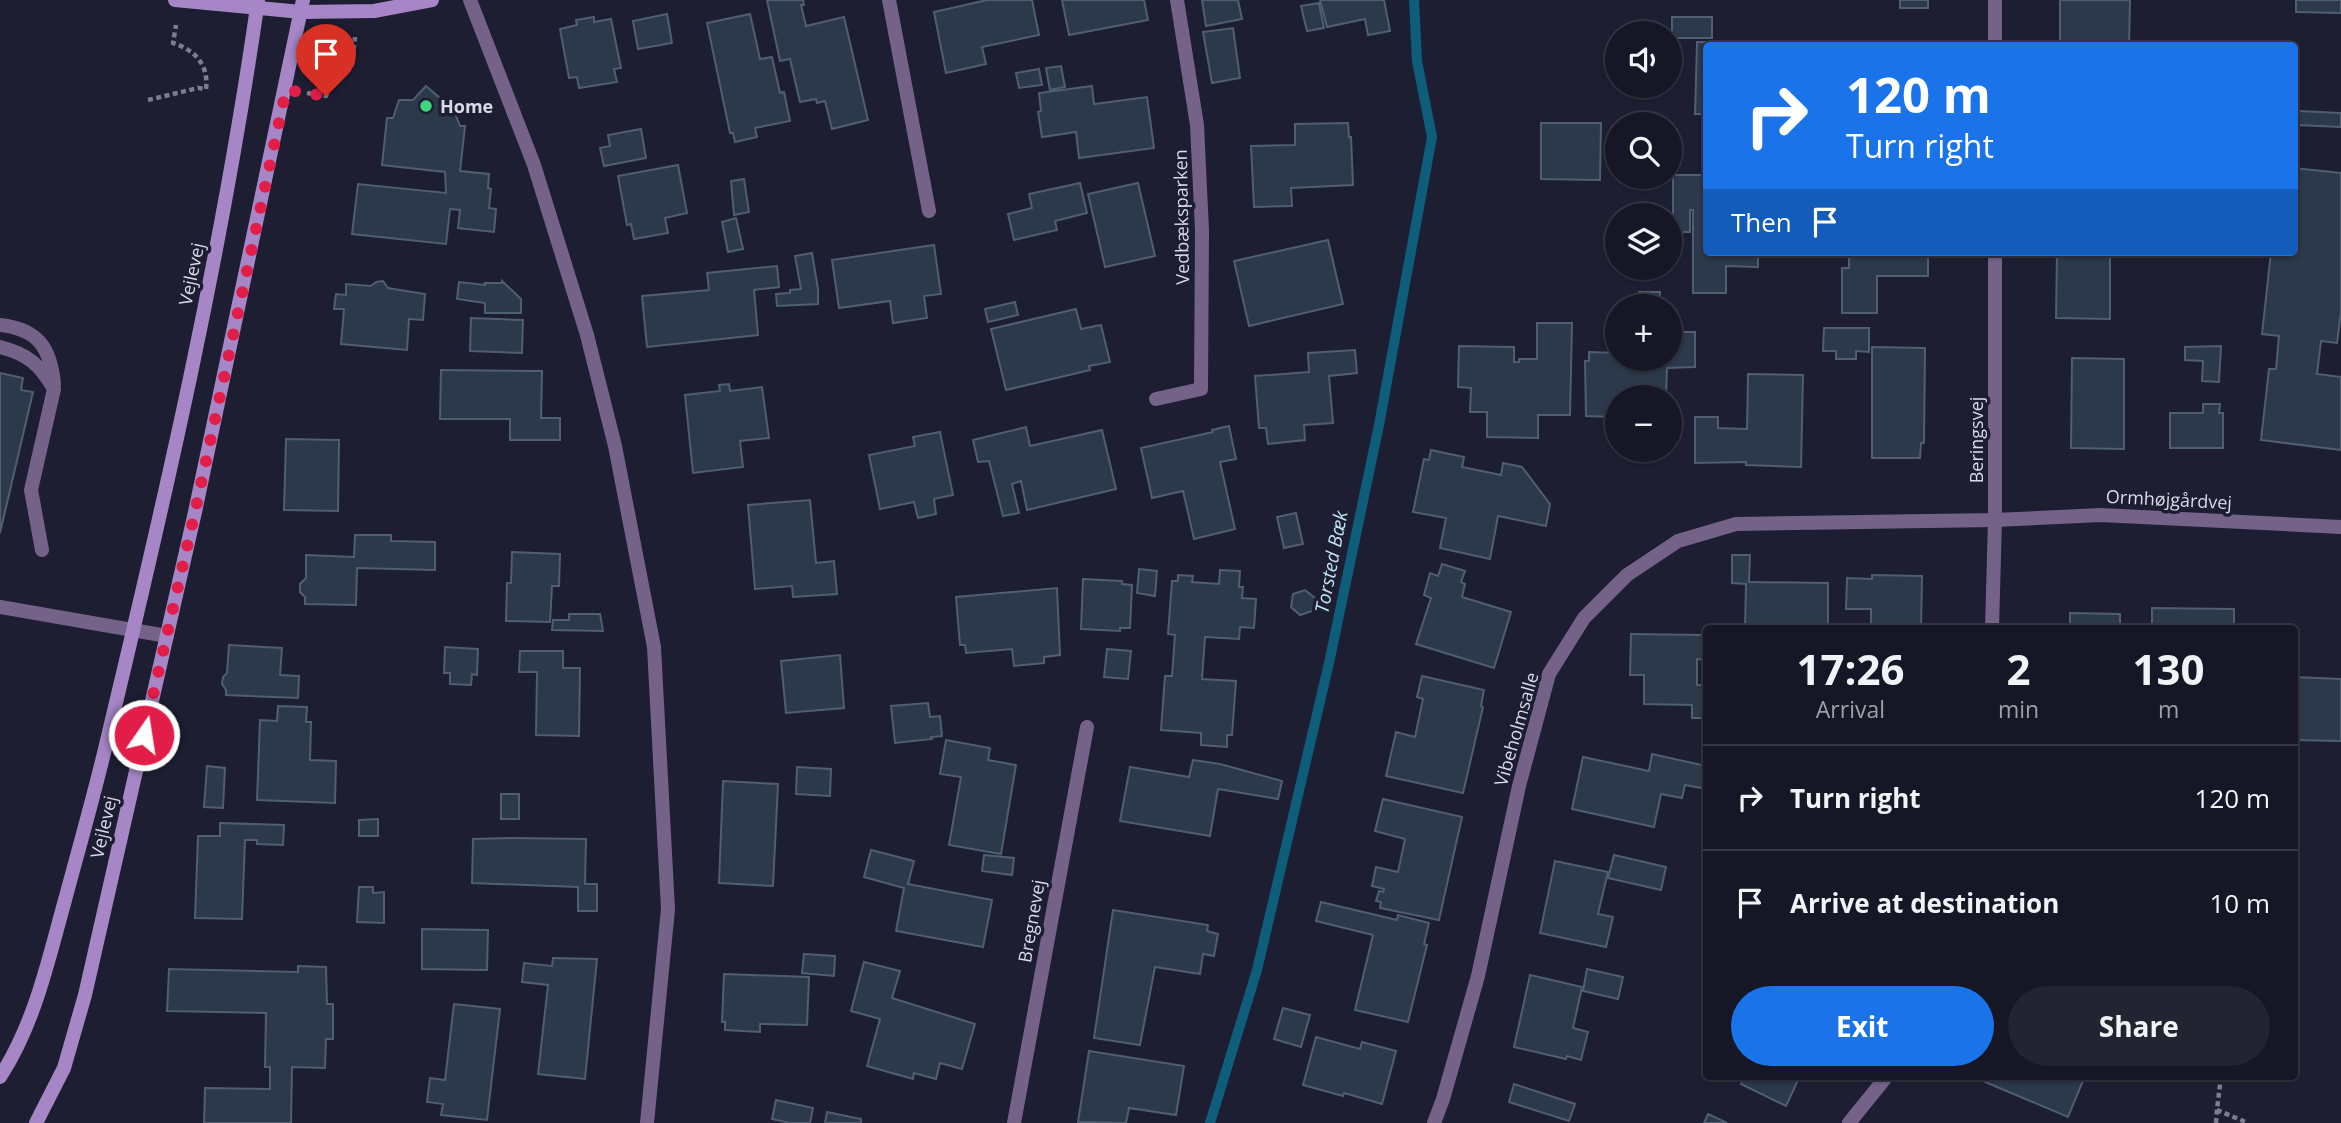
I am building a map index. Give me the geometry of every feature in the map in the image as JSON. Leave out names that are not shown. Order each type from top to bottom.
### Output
[{"type":"street","points":[[178,1],[302,6],[359,12],[432,0]]},
{"type":"street","points":[[470,0],[534,165],[587,335],[615,446],[654,647],[668,909],[648,1123]]},
{"type":"street","points":[[889,0],[929,211]]},
{"type":"street","name":"Vedbæksparken","points":[[1156,399],[1201,389],[1202,230],[1197,125],[1177,0]]},
{"type":"street","points":[[1995,0],[1995,42]]},
{"type":"street","name":"Vejlevej","points":[[0,1077],[16,1052],[41,987],[89,818],[180,424],[234,158],[258,4]]},
{"type":"street","name":"Vejlevej","points":[[36,1123],[64,1068],[85,995],[167,636],[302,6]]},
{"type":"street","name":"Beringsvej","points":[[1992,625],[1995,256]]},
{"type":"street","points":[[0,326],[16,327],[35,337],[47,350],[53,368],[54,389],[31,490],[42,550]]},
{"type":"street","points":[[0,346],[16,351],[43,369],[54,389]]},
{"type":"street","name":"Ormhøjgårdvej","points":[[1995,520],[2101,514],[2341,527]]},
{"type":"street","name":"Vibeholmsalle","points":[[1434,1123],[1478,976],[1519,786],[1549,674],[1584,618],[1627,575],[1678,541],[1736,524],[1995,520]]},
{"type":"street","points":[[0,607],[167,636]]},
{"type":"street","name":"Bregnevej","points":[[1014,1123],[1087,726]]},
{"type":"street","points":[[1849,1123],[1884,1080]]},
{"type":"path","points":[[148,100],[198,88],[206,89],[207,79],[201,61],[186,47],[173,43],[178,1]]},
{"type":"path","points":[[286,90],[326,96],[337,72],[352,65],[359,12]]},
{"type":"path","points":[[2216,1123],[2221,1080]]},
{"type":"path","points":[[2217,1110],[2248,1123]]},
{"type":"building","points":[[767,0],[803,0],[804,5],[801,5],[806,26],[844,17],[868,120],[832,129],[825,101],[817,103],[816,99],[800,102],[790,59],[780,61]]},
{"type":"building","points":[[987,0],[1032,0],[1039,35],[982,47],[986,64],[946,73],[934,12]]},
{"type":"building","points":[[1062,0],[1144,0],[1148,20],[1069,35]]},
{"type":"building","points":[[1202,0],[1238,0],[1242,19],[1206,26]]},
{"type":"building","points":[[1320,0],[1384,0],[1390,31],[1368,35],[1365,19],[1327,27]]},
{"type":"building","points":[[1900,0],[1928,0],[1928,8],[1900,8]]},
{"type":"building","points":[[2060,0],[2130,0],[2129,42],[2060,42]]},
{"type":"building","points":[[2296,0],[2341,0],[2341,13],[2296,12]]},
{"type":"building","points":[[1319,3],[1324,28],[1307,31],[1301,6]]},
{"type":"building","points":[[667,14],[672,43],[638,49],[633,21]]},
{"type":"building","points":[[750,14],[760,59],[772,57],[790,121],[755,128],[757,137],[735,142],[733,133],[730,133],[707,23]]},
{"type":"building","points":[[594,17],[594,22],[611,19],[621,68],[614,69],[617,82],[579,88],[577,77],[569,78],[560,29],[577,25],[576,20]]},
{"type":"building","points":[[1672,17],[1712,17],[1712,38],[1682,38],[1682,21],[1672,21]]},
{"type":"building","points":[[1233,28],[1240,78],[1212,83],[1203,32]]},
{"type":"building","points":[[1697,42],[1703,42],[1703,114],[1695,114]]},
{"type":"building","points":[[1061,66],[1065,87],[1050,90],[1046,68]]},
{"type":"building","points":[[1039,69],[1042,85],[1019,88],[1016,73]]},
{"type":"building","points":[[426,86],[440,98],[449,98],[460,126],[465,126],[460,171],[489,174],[489,208],[496,209],[494,232],[458,228],[460,210],[450,209],[446,244],[352,234],[358,184],[446,193],[445,172],[382,165],[387,118],[393,118],[399,100],[413,100]]},
{"type":"building","points":[[1092,86],[1094,104],[1147,97],[1154,148],[1079,158],[1076,132],[1042,137],[1038,112],[1041,111],[1039,93]]},
{"type":"building","points":[[2299,111],[2341,113],[2341,127],[2298,125]]},
{"type":"building","points":[[1348,123],[1353,185],[1291,188],[1292,206],[1254,207],[1251,146],[1295,145],[1295,124]]},
{"type":"building","points":[[1541,123],[1601,123],[1600,180],[1541,179]]},
{"type":"building","points":[[641,129],[646,158],[604,166],[600,148],[610,146],[608,135]]},
{"type":"building","points":[[678,165],[687,213],[665,218],[668,233],[634,239],[631,224],[627,225],[618,176]]},
{"type":"building","points":[[2298,168],[2341,173],[2341,311],[2337,343],[2321,341],[2317,374],[2341,377],[2341,450],[2261,440],[2269,369],[2276,369],[2279,336],[2262,334],[2271,256],[2298,256]]},
{"type":"building","points":[[1682,175],[1703,175],[1703,256],[1758,256],[1758,267],[1726,266],[1726,293],[1693,293],[1693,210],[1690,210],[1690,232],[1682,232],[1682,203],[1673,203],[1673,189],[1682,189]]},
{"type":"building","points":[[744,179],[749,212],[734,215],[731,181]]},
{"type":"building","points":[[1080,183],[1087,213],[1055,221],[1057,230],[1014,240],[1008,214],[1032,208],[1029,194]]},
{"type":"building","points":[[1138,183],[1155,256],[1105,267],[1088,194]]},
{"type":"building","points":[[736,218],[743,249],[728,252],[722,222]]},
{"type":"building","points":[[1328,240],[1343,304],[1249,326],[1234,261]]},
{"type":"building","points":[[934,245],[941,294],[924,296],[927,318],[893,323],[890,301],[839,308],[832,260]]},
{"type":"building","points":[[812,253],[818,304],[777,306],[776,294],[801,289],[795,256]]},
{"type":"building","points":[[1849,256],[1928,256],[1928,276],[1877,276],[1877,313],[1842,313],[1842,268],[1849,268]]},
{"type":"building","points":[[2057,256],[2110,256],[2110,319],[2056,318]]},
{"type":"building","points":[[777,266],[779,287],[754,290],[758,335],[647,347],[642,296],[709,290],[707,273]]},
{"type":"building","points":[[383,281],[388,288],[425,294],[423,320],[409,319],[407,350],[341,344],[344,309],[334,309],[336,294],[346,295],[346,284],[371,286]]},
{"type":"building","points":[[502,281],[521,299],[521,313],[485,313],[485,303],[457,299],[459,282],[485,285]]},
{"type":"building","points":[[1639,292],[1660,292],[1660,294]]},
{"type":"building","points":[[1015,302],[1018,315],[988,322],[985,309]]},
{"type":"building","points":[[1076,309],[1081,329],[1101,325],[1110,362],[1089,366],[1090,370],[1006,390],[991,329]]},
{"type":"building","points":[[471,318],[523,320],[522,353],[470,351]]},
{"type":"building","points":[[1537,323],[1572,323],[1570,415],[1538,415],[1538,438],[1487,437],[1487,412],[1470,412],[1471,388],[1458,387],[1459,346],[1514,347],[1514,362],[1519,362],[1519,359],[1537,359]]},
{"type":"building","points":[[1824,328],[1869,328],[1869,352],[1856,351],[1856,359],[1836,359],[1836,351],[1823,351]]},
{"type":"building","points":[[1682,332],[1695,332],[1695,367],[1682,367]]},
{"type":"building","points":[[2221,346],[2219,382],[2202,381],[2203,361],[2185,360],[2185,347]]},
{"type":"building","points":[[1872,347],[1925,348],[1924,443],[1921,443],[1920,458],[1872,458]]},
{"type":"building","points":[[1355,350],[1357,373],[1329,376],[1333,423],[1304,425],[1305,440],[1268,444],[1266,428],[1259,428],[1255,376],[1309,372],[1308,353]]},
{"type":"building","points":[[1589,352],[1605,353],[1605,371],[1667,371],[1666,385],[1605,385],[1605,417],[1586,416],[1585,361],[1589,361]]},
{"type":"building","points":[[2072,358],[2124,359],[2124,449],[2071,448]]},
{"type":"building","points":[[441,370],[542,371],[541,418],[560,418],[560,440],[510,440],[510,419],[440,419]]},
{"type":"building","points":[[0,373],[23,378],[21,390],[33,392],[0,533]]},
{"type":"building","points":[[1748,374],[1803,375],[1801,467],[1746,465],[1746,462],[1695,463],[1695,417],[1718,417],[1718,428],[1747,429]]},
{"type":"building","points":[[729,384],[730,391],[762,387],[769,438],[740,441],[743,467],[693,473],[685,395],[720,391],[719,385]]},
{"type":"building","points":[[2203,404],[2220,404],[2219,413],[2223,413],[2223,448],[2170,448],[2170,413],[2203,413]]},
{"type":"building","points":[[1229,426],[1236,459],[1220,462],[1235,529],[1194,539],[1183,491],[1152,498],[1141,448]]},
{"type":"building","points":[[1026,427],[1030,446],[1102,430],[1116,489],[1027,510],[1021,481],[1012,484],[1019,513],[1003,516],[989,461],[978,462],[973,440]]},
{"type":"building","points":[[940,432],[953,495],[934,499],[936,514],[918,518],[914,502],[880,509],[869,455],[915,446],[913,437]]},
{"type":"building","points":[[286,439],[339,440],[338,511],[284,510]]},
{"type":"building","points":[[1431,450],[1464,457],[1462,467],[1501,475],[1503,463],[1522,467],[1550,504],[1546,526],[1498,516],[1490,559],[1440,548],[1446,518],[1413,512],[1424,459],[1429,460]]},
{"type":"building","points":[[810,500],[816,563],[834,561],[837,594],[793,597],[792,586],[755,589],[748,505]]},
{"type":"building","points":[[1296,513],[1303,544],[1284,548],[1277,517]]},
{"type":"building","points":[[355,535],[391,535],[391,541],[435,542],[435,570],[357,568],[356,605],[305,604],[300,584],[306,578],[306,555],[354,557]]},
{"type":"building","points":[[512,552],[560,554],[559,586],[552,586],[550,622],[506,621],[507,583],[511,583]]},
{"type":"building","points":[[1732,555],[1750,555],[1749,582],[1828,583],[1828,625],[1745,625],[1746,584],[1732,583]]},
{"type":"building","points":[[1442,564],[1465,571],[1461,582],[1465,584],[1462,597],[1511,612],[1494,668],[1416,644],[1431,598],[1424,595],[1430,573],[1438,576]]},
{"type":"building","points":[[1139,569],[1157,571],[1155,596],[1137,593]]},
{"type":"building","points":[[1220,570],[1240,571],[1239,587],[1243,587],[1242,598],[1256,599],[1254,628],[1240,627],[1239,639],[1205,637],[1202,679],[1236,681],[1232,735],[1227,735],[1227,747],[1201,745],[1201,733],[1161,730],[1165,676],[1172,676],[1175,635],[1168,634],[1172,581],[1178,581],[1178,575],[1193,576],[1192,582],[1219,584]]},
{"type":"building","points":[[1872,575],[1922,576],[1921,625],[1871,625],[1871,609],[1846,609],[1847,578],[1872,579]]},
{"type":"building","points":[[1083,579],[1122,581],[1122,584],[1132,585],[1130,628],[1120,628],[1120,631],[1081,629]]},
{"type":"building","points":[[1057,588],[1060,655],[1044,657],[1044,663],[1014,666],[1012,649],[966,653],[965,645],[960,645],[956,597]]},
{"type":"building","points":[[1305,590],[1315,598],[1312,611],[1300,615],[1291,607],[1293,594]]},
{"type":"building","points":[[2152,608],[2234,609],[2234,624],[2250,624],[2250,625],[2152,625]]},
{"type":"building","points":[[2070,613],[2120,614],[2120,625],[2070,625]]},
{"type":"building","points":[[569,614],[600,614],[603,631],[552,630],[553,620],[569,620]]},
{"type":"building","points":[[1631,634],[1703,635],[1703,660],[1697,659],[1697,685],[1703,685],[1703,718],[1692,718],[1692,705],[1644,704],[1644,675],[1630,675]]},
{"type":"building","points":[[229,645],[282,648],[280,675],[299,676],[298,698],[226,695],[222,684],[227,673]]},
{"type":"building","points":[[445,647],[478,649],[477,675],[472,674],[471,685],[450,684],[450,673],[444,673]]},
{"type":"building","points":[[1107,649],[1131,651],[1128,679],[1104,677]]},
{"type":"building","points":[[520,651],[563,651],[563,668],[580,668],[579,736],[536,735],[537,672],[519,672]]},
{"type":"building","points":[[840,655],[844,708],[786,713],[781,661]]},
{"type":"building","points":[[1422,676],[1484,690],[1483,707],[1463,793],[1386,776],[1396,732],[1415,737],[1423,699],[1417,697]]},
{"type":"building","points":[[2298,677],[2341,679],[2341,741],[2298,740]]},
{"type":"building","points":[[928,703],[930,717],[940,716],[942,736],[895,743],[891,706]]},
{"type":"building","points":[[278,706],[307,707],[306,722],[311,722],[310,760],[336,761],[335,803],[257,800],[260,720],[277,721]]},
{"type":"building","points":[[946,740],[990,748],[988,760],[1016,765],[1001,854],[949,845],[961,777],[940,774]]},
{"type":"building","points":[[1652,754],[1703,765],[1701,788],[1685,785],[1682,798],[1661,794],[1654,827],[1572,809],[1583,757],[1649,771]]},
{"type":"building","points":[[1193,760],[1220,764],[1282,781],[1278,799],[1218,789],[1210,836],[1120,821],[1130,767],[1189,777]]},
{"type":"building","points":[[207,766],[225,768],[223,808],[204,807]]},
{"type":"building","points":[[797,767],[831,769],[830,796],[796,794]]},
{"type":"building","points":[[723,781],[778,784],[773,886],[719,883]]},
{"type":"building","points":[[501,794],[519,794],[519,819],[501,819]]},
{"type":"building","points":[[1383,799],[1462,817],[1439,920],[1380,908],[1381,902],[1376,901],[1379,891],[1383,892],[1384,889],[1372,886],[1376,867],[1398,872],[1405,839],[1375,831]]},
{"type":"building","points":[[378,819],[378,836],[359,836],[359,820]]},
{"type":"building","points":[[220,823],[284,825],[283,845],[257,844],[257,840],[245,840],[242,919],[195,918],[198,836],[220,836]]},
{"type":"building","points":[[473,839],[586,839],[585,884],[597,884],[597,911],[578,911],[578,887],[472,883]]},
{"type":"building","points":[[871,850],[914,861],[908,884],[992,900],[983,947],[896,931],[904,888],[864,877]]},
{"type":"building","points":[[984,855],[1014,858],[1012,875],[982,871]]},
{"type":"building","points":[[1614,855],[1666,867],[1661,890],[1608,878]]},
{"type":"building","points":[[1555,861],[1608,872],[1598,914],[1613,917],[1606,947],[1540,933]]},
{"type":"building","points":[[359,887],[373,887],[373,893],[384,892],[384,923],[357,922]]},
{"type":"building","points":[[1321,902],[1397,920],[1398,915],[1429,923],[1424,944],[1427,945],[1408,1022],[1355,1010],[1373,935],[1316,921]]},
{"type":"building","points":[[1113,910],[1208,925],[1207,931],[1218,934],[1214,956],[1203,954],[1200,974],[1155,967],[1140,1045],[1094,1038]]},
{"type":"building","points":[[422,929],[488,930],[487,970],[422,969]]},
{"type":"building","points":[[804,954],[835,956],[834,976],[802,973]]},
{"type":"building","points":[[553,958],[597,959],[585,1079],[538,1074],[548,985],[522,982],[524,963],[552,966]]},
{"type":"building","points":[[864,962],[900,971],[892,998],[975,1024],[962,1069],[940,1063],[936,1079],[914,1073],[913,1079],[867,1066],[880,1019],[851,1011]]},
{"type":"building","points":[[298,966],[326,967],[327,1004],[333,1004],[333,1039],[326,1039],[325,1068],[292,1067],[291,1123],[204,1123],[205,1088],[270,1089],[270,1067],[265,1067],[266,1013],[167,1011],[169,969],[298,972]]},
{"type":"building","points":[[1587,969],[1623,977],[1618,999],[1583,991]]},
{"type":"building","points":[[724,974],[809,977],[807,1025],[760,1024],[760,1032],[725,1030],[725,1022],[722,1022]]},
{"type":"building","points":[[1530,975],[1582,987],[1573,1028],[1588,1032],[1581,1060],[1514,1047]]},
{"type":"building","points":[[454,1004],[500,1009],[487,1120],[441,1115],[443,1104],[427,1102],[430,1078],[445,1080]]},
{"type":"building","points":[[1283,1008],[1310,1015],[1301,1047],[1274,1039]]},
{"type":"building","points":[[1316,1037],[1360,1049],[1362,1042],[1396,1051],[1382,1104],[1303,1085]]},
{"type":"building","points":[[1089,1051],[1184,1066],[1176,1115],[1129,1108],[1126,1123],[1078,1122]]},
{"type":"building","points":[[1743,1080],[1798,1080],[1786,1106],[1741,1084]]},
{"type":"building","points":[[1980,1080],[2083,1080],[2068,1117]]},
{"type":"building","points":[[1514,1084],[1575,1104],[1569,1121],[1509,1102]]},
{"type":"building","points":[[776,1100],[813,1108],[810,1123],[772,1119]]},
{"type":"building","points":[[827,1112],[861,1119],[861,1123],[825,1123]]},
{"type":"building","points":[[1708,1114],[1727,1123],[1704,1123]]},
{"type":"waterway","name":"Torsted Bæk","points":[[1210,1123],[1257,970],[1329,663],[1379,425],[1432,137],[1417,61],[1414,0]]},
{"type":"place","name":"Home","points":[[426,106]]},
{"type":"route","points":[[144,735],[286,90],[326,96]]}]
